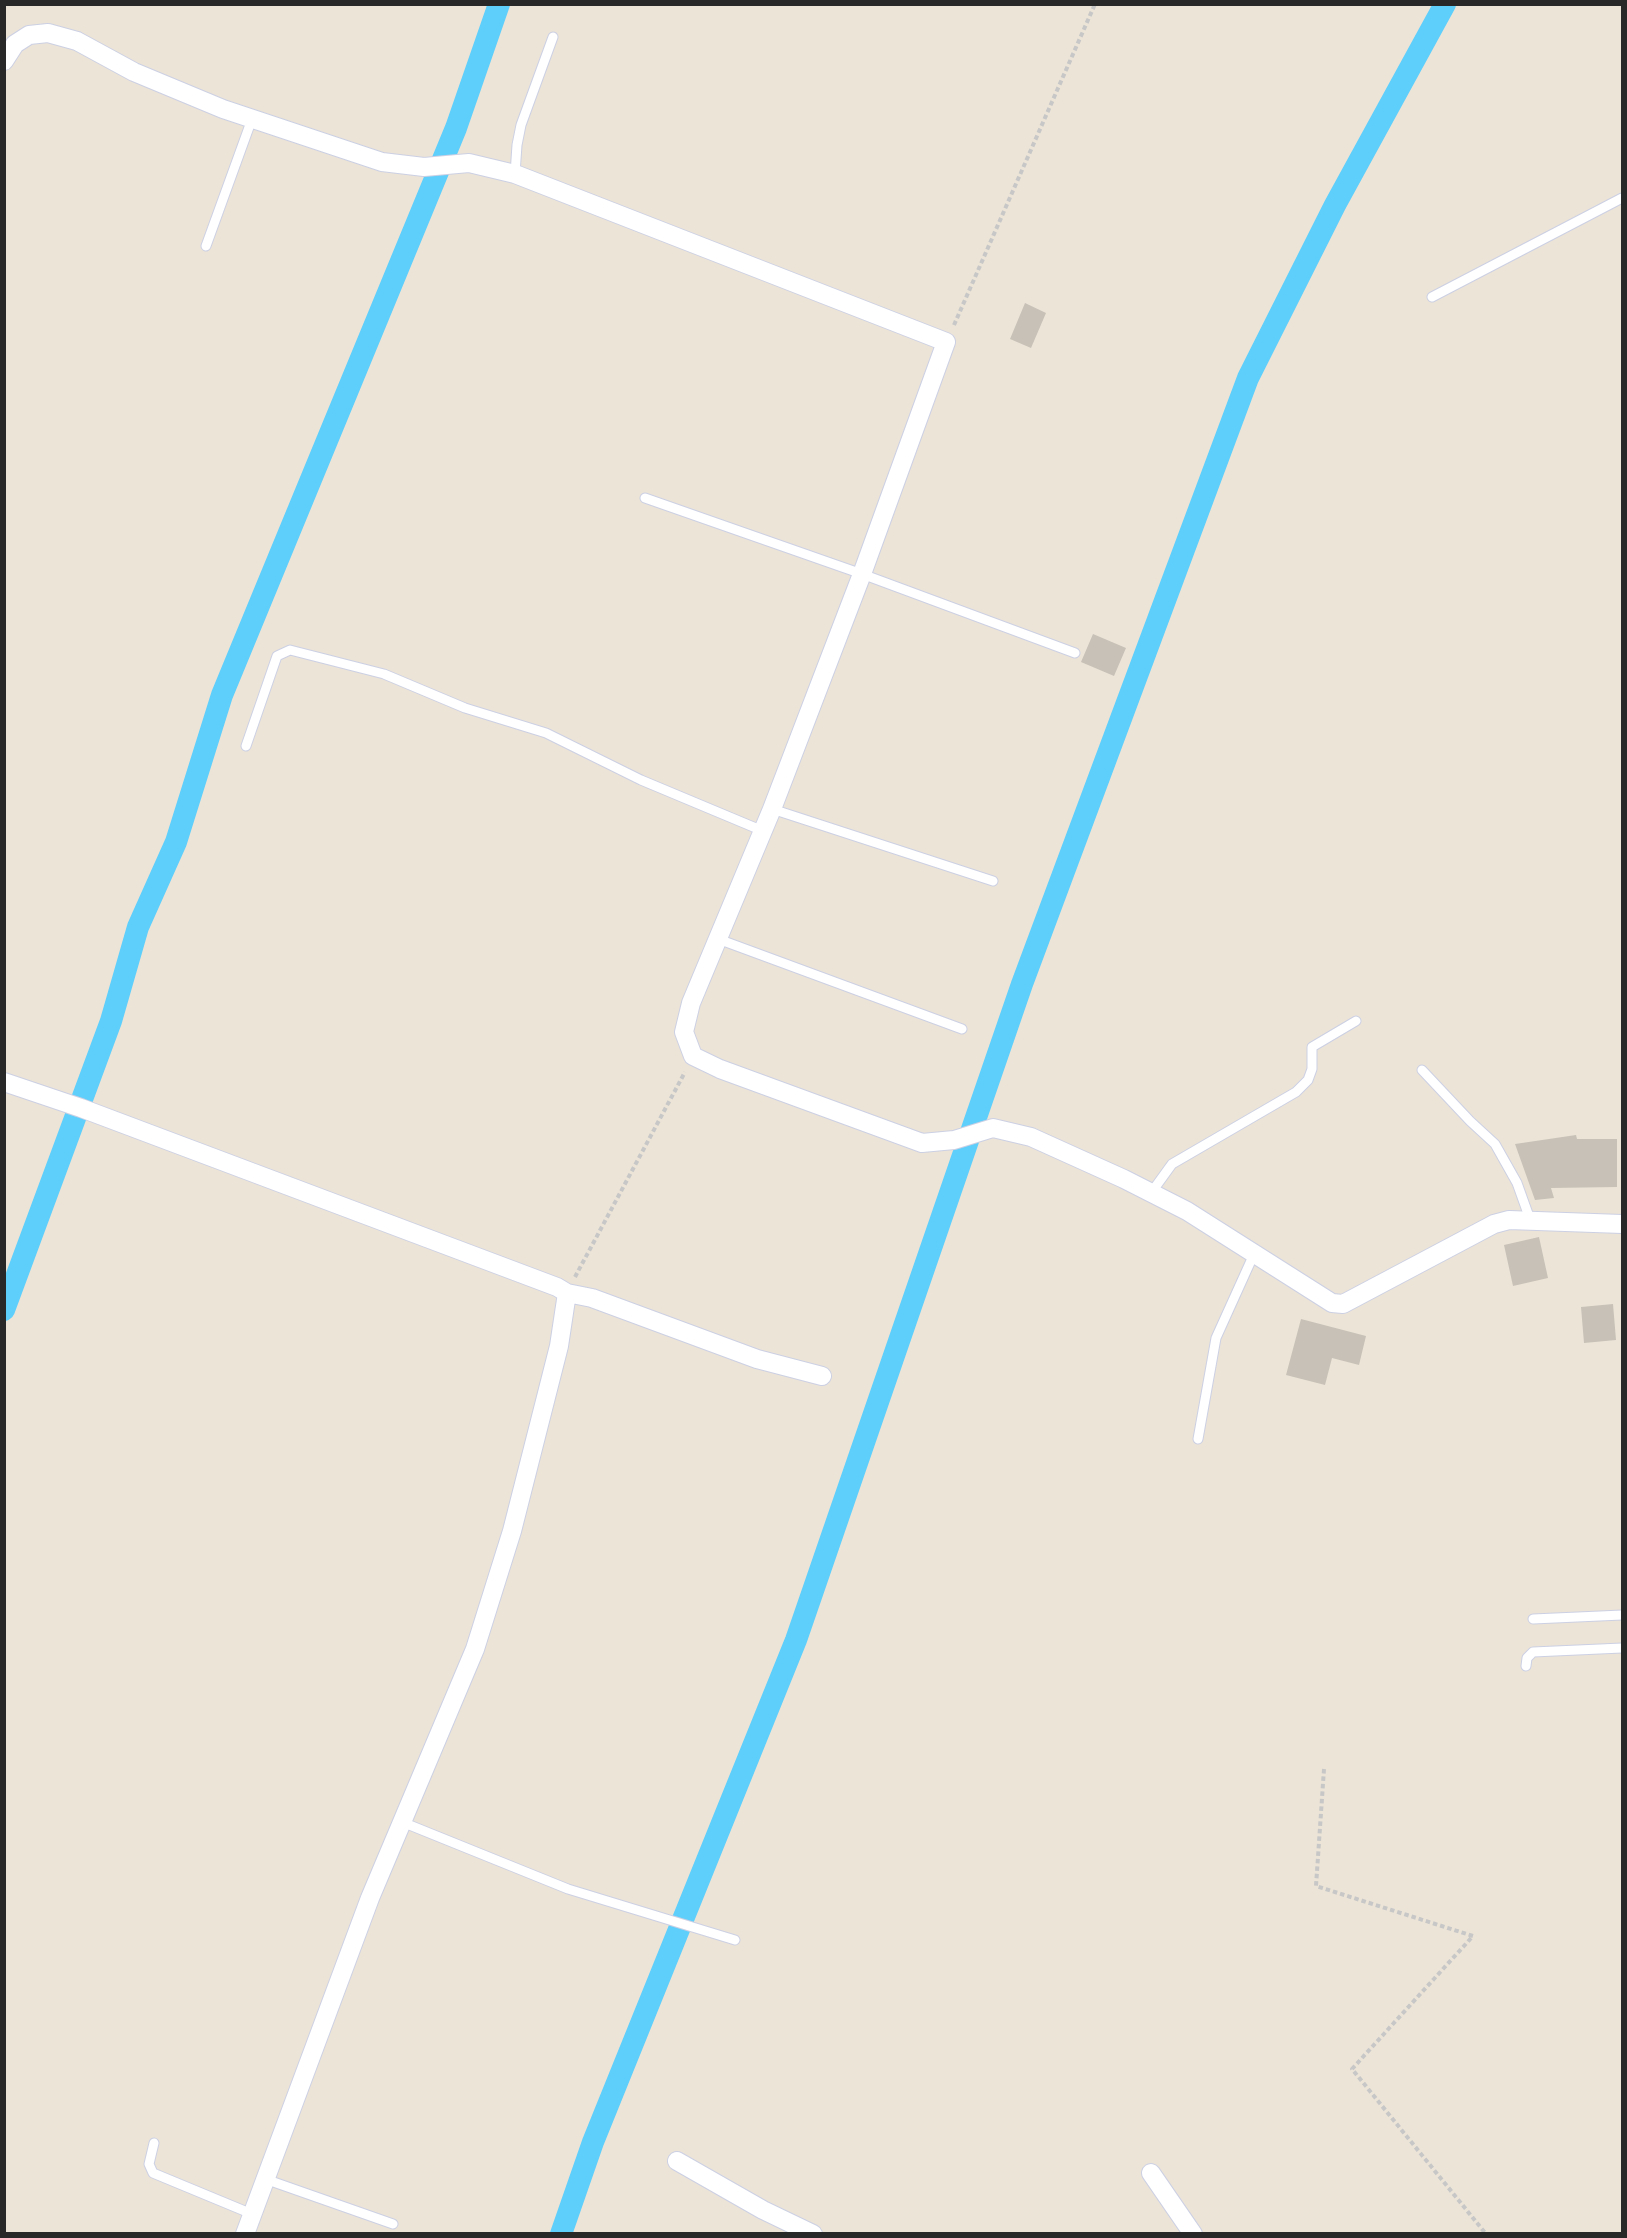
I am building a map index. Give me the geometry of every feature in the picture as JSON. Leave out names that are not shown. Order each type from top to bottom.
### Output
[{"type":"street","points":[[4,61],[15,44],[29,35],[48,33],[77,41],[134,72],[252,119],[382,162],[424,167],[469,163],[515,174],[946,342],[862,574],[772,809],[691,1003],[684,1032],[693,1056],[720,1069],[922,1143],[954,1140],[993,1128],[1031,1137],[1187,1211],[1332,1303],[1343,1304],[1494,1224],[1509,1220],[1623,1224]]},
{"type":"street","points":[[4,1082],[81,1108],[557,1287],[567,1293],[592,1298],[757,1359],[822,1376]]},
{"type":"street","points":[[245,2234],[370,1898],[475,1648],[512,1531],[559,1346],[567,1293]]},
{"type":"street","points":[[677,2161],[764,2210],[813,2234]]},
{"type":"street","points":[[1151,2173],[1193,2234]]},
{"type":"lane","points":[[515,174],[521,125],[553,37]]},
{"type":"lane","points":[[206,246],[252,119]]},
{"type":"lane","points":[[1431,297],[1623,198]]},
{"type":"lane","points":[[645,498],[862,574],[1075,653]]},
{"type":"lane","points":[[246,746],[277,656],[290,650],[384,674],[465,708],[546,733],[641,780],[763,831]]},
{"type":"lane","points":[[772,809],[993,881]]},
{"type":"lane","points":[[718,939],[962,1029]]},
{"type":"lane","points":[[1151,1193],[1172,1164],[1296,1092],[1308,1080],[1312,1069],[1312,1047],[1356,1021]]},
{"type":"lane","points":[[1422,1070],[1470,1121],[1496,1144],[1517,1183],[1531,1222]]},
{"type":"lane","points":[[1198,1439],[1216,1338],[1254,1254]]},
{"type":"lane","points":[[1533,1619],[1623,1615]]},
{"type":"lane","points":[[1526,1666],[1527,1658],[1533,1652],[1623,1648]]},
{"type":"lane","points":[[402,1822],[568,1889],[735,1940]]},
{"type":"lane","points":[[154,2143],[148,2164],[153,2173],[252,2214]]},
{"type":"lane","points":[[265,2179],[393,2224]]},
{"type":"path","points":[[946,342],[1095,4]]},
{"type":"path","points":[[567,1293],[693,1056]]},
{"type":"path","points":[[1324,1769],[1316,1886],[1473,1936],[1352,2069],[1486,2234]]},
{"type":"building","points":[[1025,303],[1046,313],[1031,348],[1010,339]]},
{"type":"building","points":[[1093,634],[1126,648],[1114,676],[1081,662]]},
{"type":"building","points":[[1576,1135],[1577,1139],[1617,1139],[1617,1187],[1551,1188],[1554,1198],[1535,1200],[1515,1144]]},
{"type":"building","points":[[1539,1237],[1548,1278],[1513,1286],[1504,1245]]},
{"type":"building","points":[[1613,1304],[1616,1340],[1584,1343],[1581,1307]]},
{"type":"building","points":[[1301,1319],[1366,1336],[1359,1365],[1332,1358],[1325,1385],[1286,1375]]},
{"type":"waterway","points":[[4,1310],[111,1021],[138,927],[176,842],[222,695],[456,128],[499,4]]},
{"type":"waterway","points":[[561,2234],[593,2142],[796,1640],[1022,984],[1248,378],[1335,205],[1445,4]]}]
